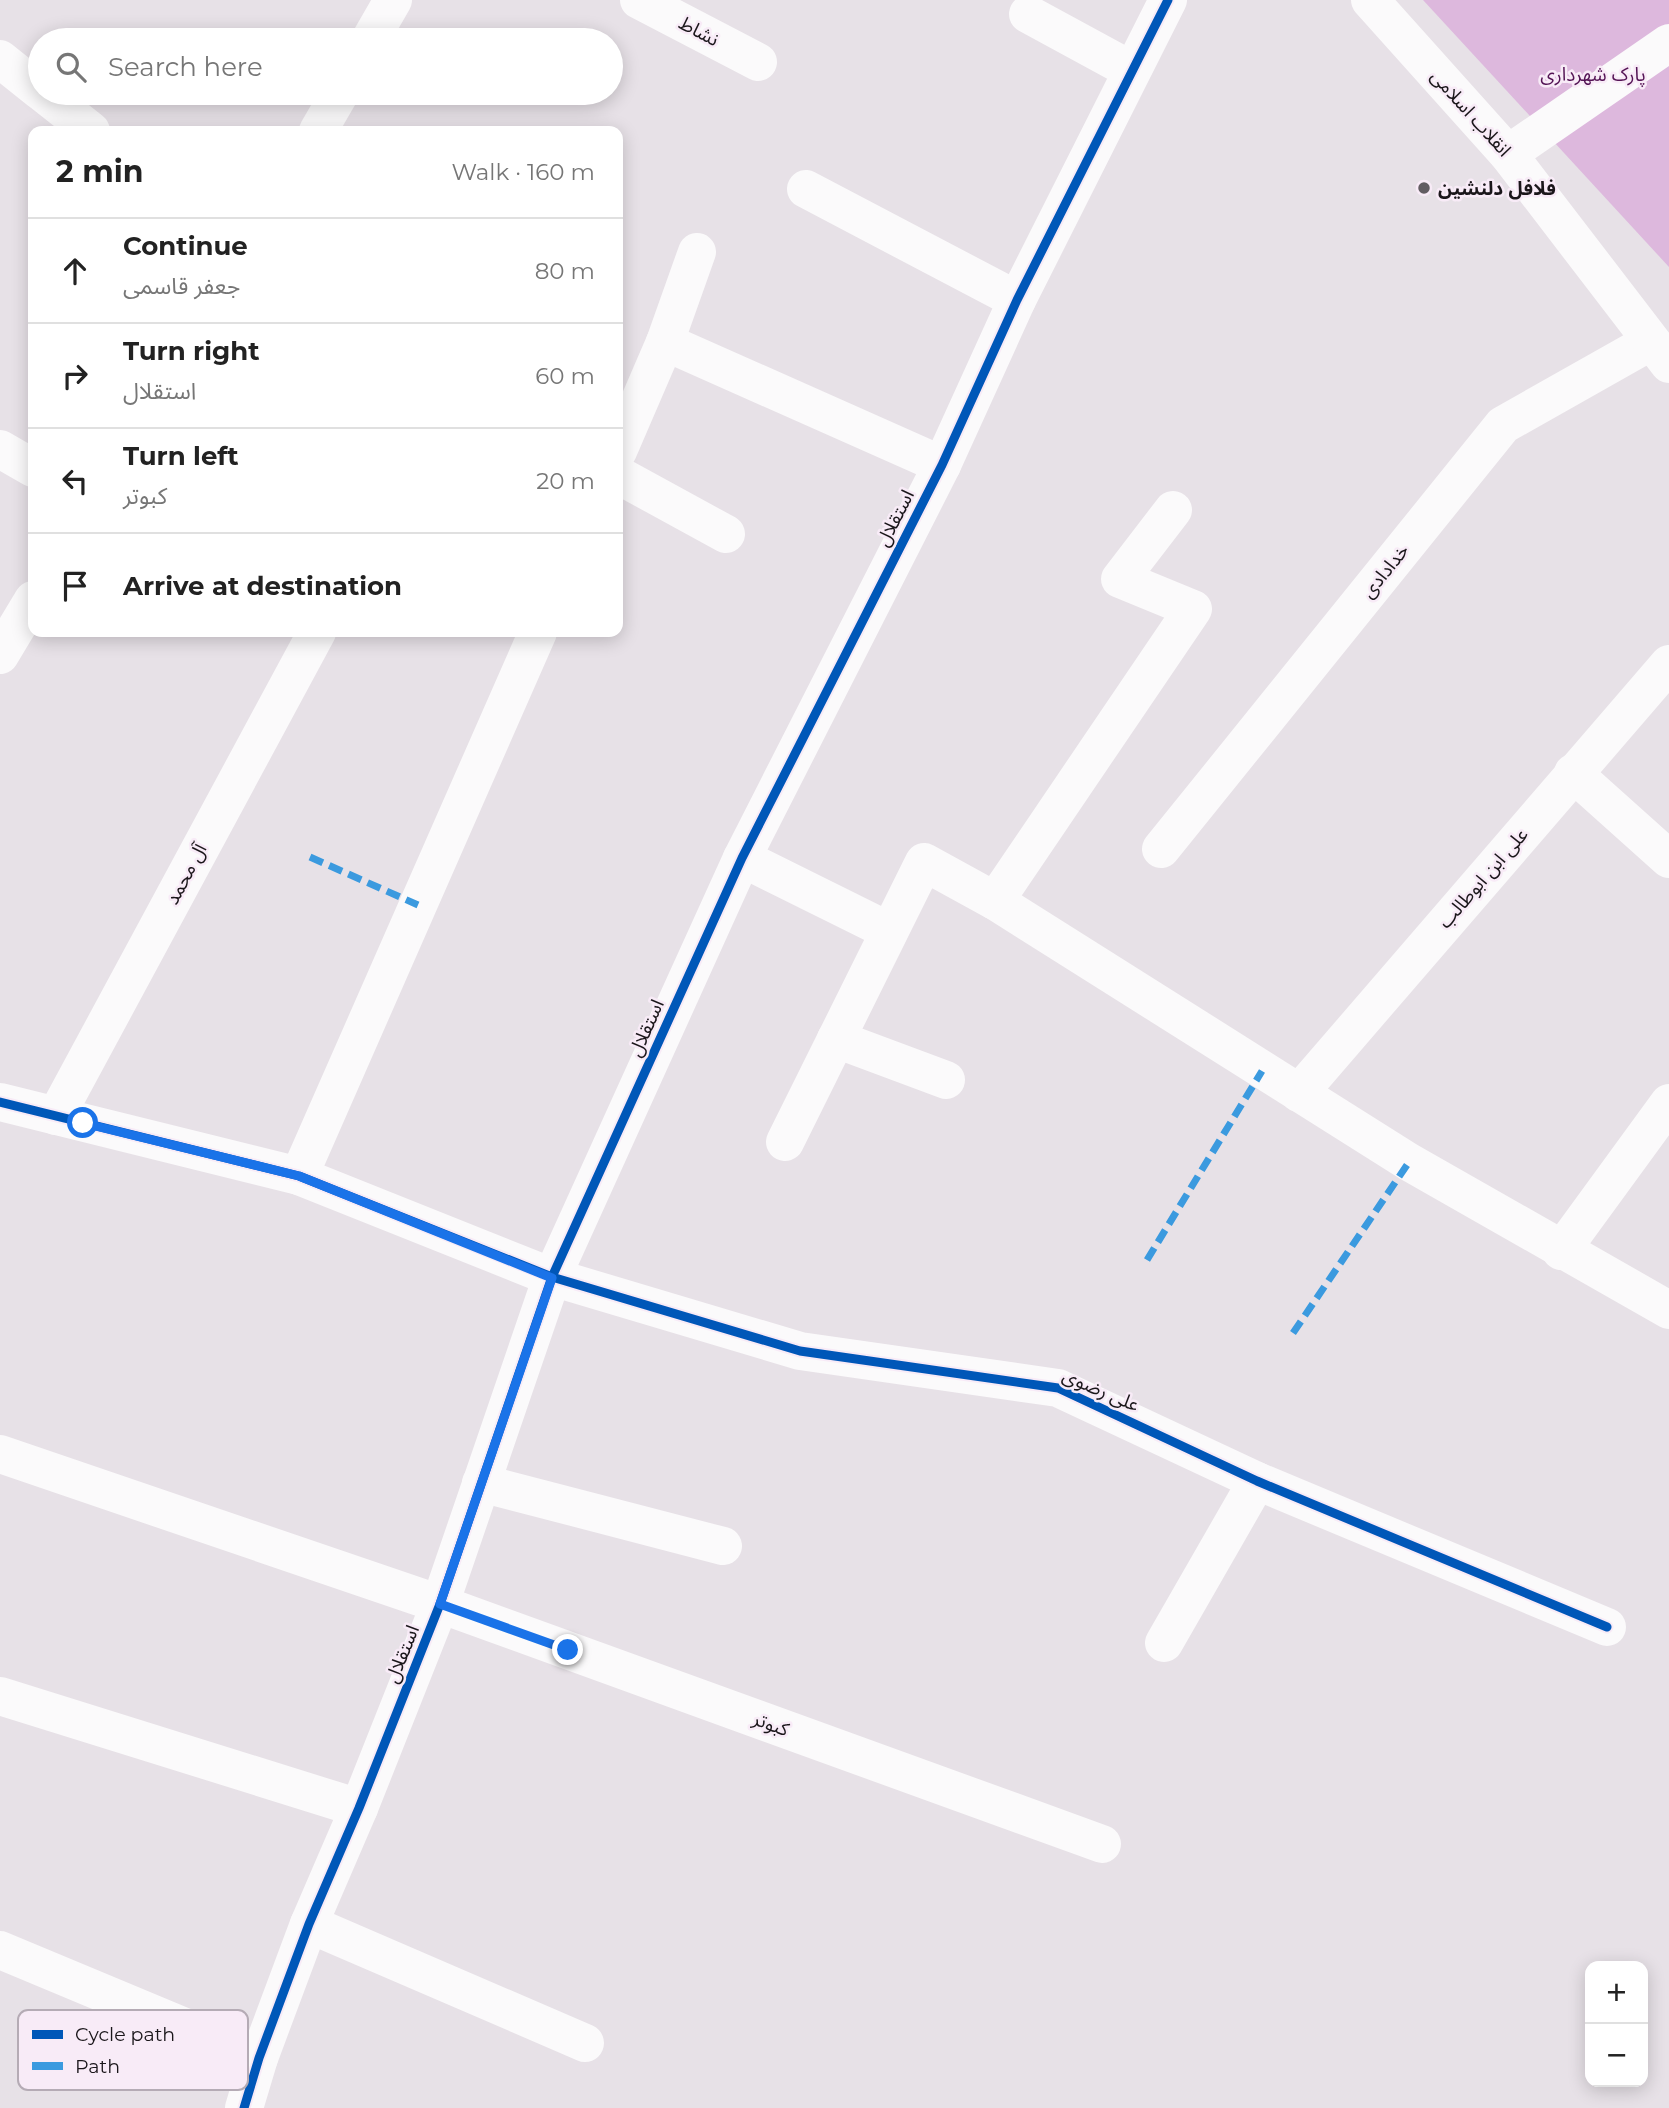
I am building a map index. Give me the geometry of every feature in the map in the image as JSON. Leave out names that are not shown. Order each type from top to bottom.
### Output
[{"type":"street","points":[[377,28],[393,0]]},
{"type":"street","name":"نشاط","points":[[639,0],[758,62]]},
{"type":"street","name":"استقلال","points":[[244,2108],[259,2058],[309,1924],[359,1808],[440,1604],[552,1278],[742,858],[942,465],[1017,300],[1168,0]]},
{"type":"street","name":"انقلاب اسلامی","points":[[1370,0],[1508,154],[1660,353]]},
{"type":"street","points":[[1028,13],[1131,70]]},
{"type":"street","points":[[1508,154],[1669,43]]},
{"type":"street","points":[[0,59],[28,82]]},
{"type":"street","points":[[58,105],[85,126]]},
{"type":"street","points":[[321,126],[333,105]]},
{"type":"street","points":[[806,189],[1017,300]]},
{"type":"street","points":[[623,439],[665,342],[696,252]]},
{"type":"street","points":[[665,342],[942,465]]},
{"type":"street","name":"خدادادی","points":[[1161,849],[1503,425],[1660,353]]},
{"type":"street","points":[[0,449],[28,465]]},
{"type":"street","points":[[623,478],[726,534]]},
{"type":"street","points":[[995,901],[1193,609],[1120,579],[1173,510]]},
{"type":"street","points":[[0,655],[28,608]]},
{"type":"street","name":"آل محمد","points":[[56,1116],[314,637]]},
{"type":"street","points":[[299,1176],[536,637]]},
{"type":"street","name":"علی ابن ابوطالب","points":[[1299,1093],[1669,664]]},
{"type":"street","points":[[1573,773],[1669,859]]},
{"type":"street","points":[[742,858],[889,931]]},
{"type":"street","points":[[785,1142],[923,862],[995,901],[1299,1093],[1561,1251],[1669,1310]]},
{"type":"street","points":[[836,1039],[946,1080]]},
{"type":"street","name":"علی رضوی","points":[[0,1102],[299,1176],[552,1278],[800,1351],[1058,1388],[1257,1481],[1607,1627]]},
{"type":"street","points":[[1561,1251],[1669,1103]]},
{"type":"street","name":"کبوتر","points":[[0,1454],[440,1604],[1102,1844]]},
{"type":"street","points":[[1164,1643],[1257,1481]]},
{"type":"street","points":[[481,1483],[723,1546]]},
{"type":"street","points":[[0,1696],[359,1808]]},
{"type":"street","points":[[309,1924],[585,2043]]},
{"type":"street","points":[[0,1950],[144,2010]]},
{"type":"street","points":[[248,2053],[259,2058]]},
{"type":"green space","name":"پارک شهرداری","points":[[1423,0],[1669,0],[1669,267]]},
{"type":"marked path","points":[[310,857],[418,905]]},
{"type":"marked path","points":[[1147,1260],[1262,1071]]},
{"type":"marked path","points":[[1293,1333],[1409,1162]]},
{"type":"cycle path","points":[[244,2108],[259,2058],[309,1924],[359,1808],[440,1604],[552,1277],[742,858],[942,465],[1017,300],[1168,0]]},
{"type":"cycle path","points":[[0,1102],[299,1176],[552,1277],[800,1351],[1058,1388],[1257,1481],[1607,1627]]},
{"type":"place","name":"فلافل دلنشین","points":[[1424,188]]},
{"type":"route","points":[[83,1123],[299,1176],[552,1278],[440,1604],[568,1650]]}]
